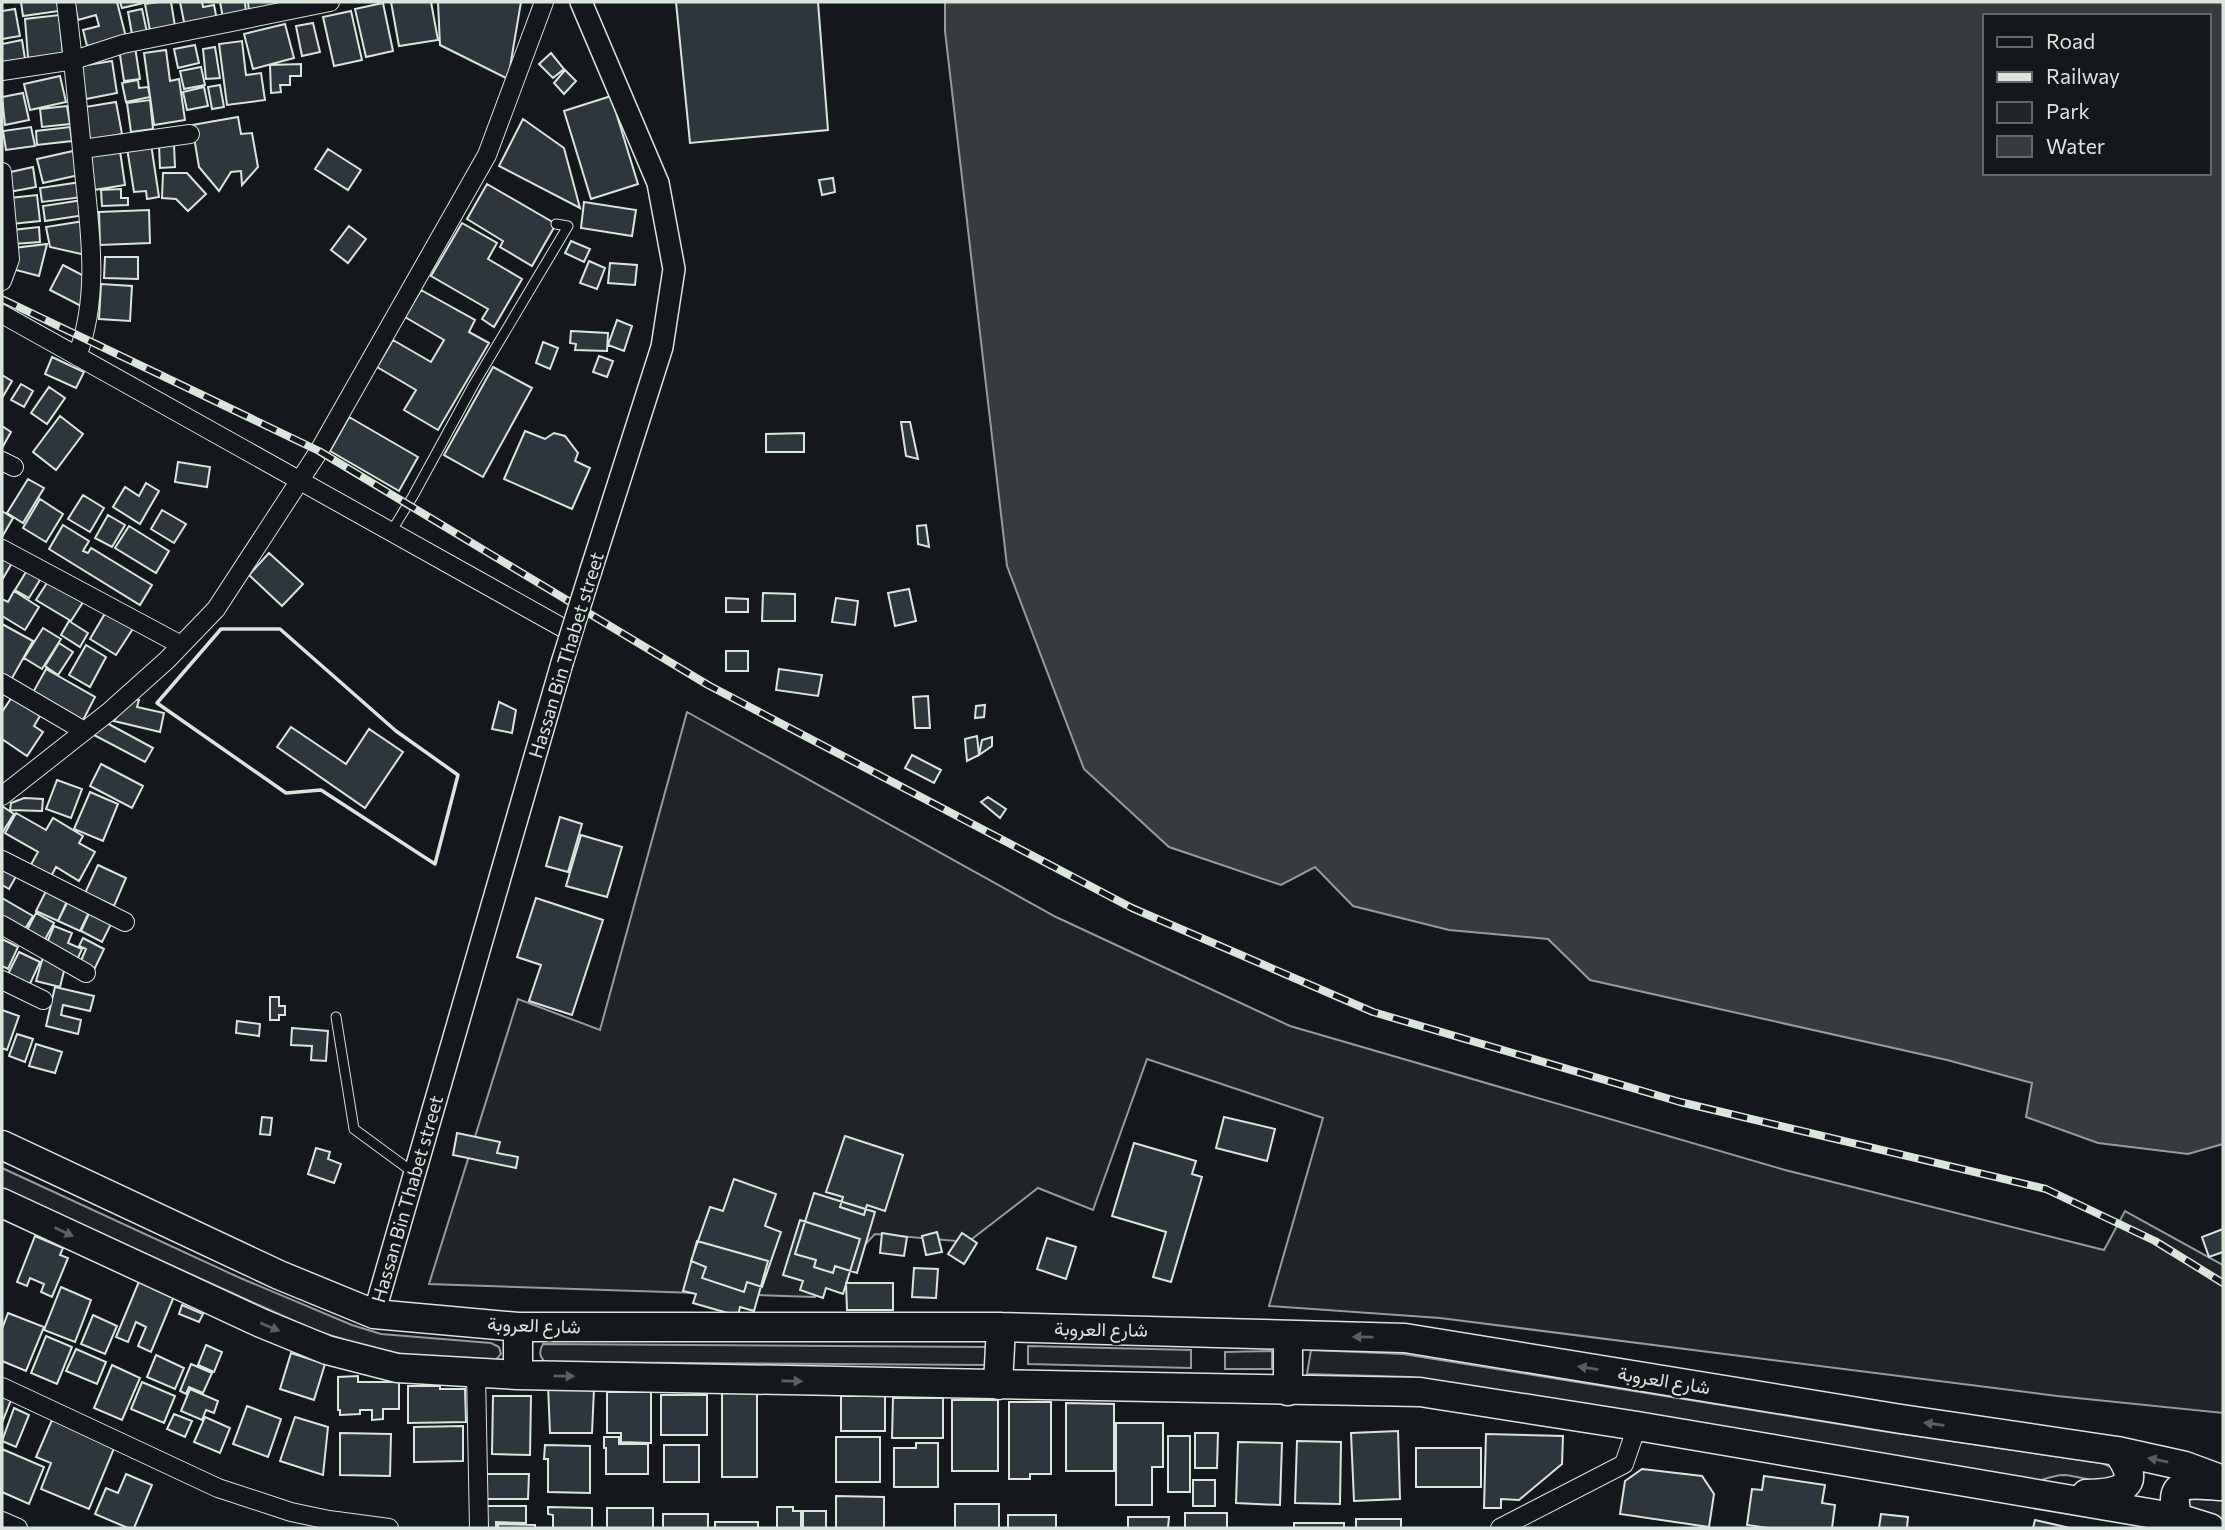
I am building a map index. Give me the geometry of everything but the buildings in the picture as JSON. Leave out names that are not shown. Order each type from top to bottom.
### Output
[{"type":"main road","name":"شارع العروبة","points":[[2,1145],[279,1275],[374,1314],[518,1326],[1001,1327],[1405,1338],[1900,1419],[2117,1451],[2185,1466],[2223,1480]]},
{"type":"main road","points":[[2,1203],[261,1323],[327,1350],[397,1367],[518,1375],[1420,1392],[2178,1518],[2210,1528]]},
{"type":"main road","points":[[518,1326],[518,1375]]},
{"type":"main road","points":[[998,1385],[1001,1327]]},
{"type":"main road","points":[[1288,1336],[1288,1391]]},
{"type":"main road","points":[[2055,1497],[2112,1493],[2122,1489],[2129,1479],[2129,1466],[2117,1451]]},
{"type":"main road","points":[[2178,1518],[2174,1496],[2179,1488],[2188,1485],[2223,1486]]},
{"type":"street","points":[[66,2],[93,267],[84,339],[77,356]]},
{"type":"street","points":[[2,71],[74,60],[123,44],[330,2]]},
{"type":"street","points":[[2,796],[110,711],[216,609],[319,451],[487,155],[544,2]]},
{"type":"street","name":"Hassan Bin Thabet street","points":[[374,1314],[562,663],[662,347],[674,270],[658,183],[581,2]]},
{"type":"street","points":[[82,149],[190,134]]},
{"type":"street","points":[[2,172],[10,260],[2,281]]},
{"type":"street","points":[[2,314],[572,633]]},
{"type":"street","points":[[2,549],[181,645]]},
{"type":"street","points":[[2,683],[84,731]]},
{"type":"street","points":[[2,860],[125,922]]},
{"type":"street","points":[[2,925],[86,973]]},
{"type":"street","points":[[2,980],[43,1000]]},
{"type":"street","points":[[476,1373],[479,1528]]},
{"type":"street","points":[[2,1387],[230,1493],[291,1512],[389,1528]]},
{"type":"street","points":[[1500,1528],[1624,1464],[1637,1426]]},
{"type":"street","points":[[2,1521],[18,1528]]},
{"type":"lane","points":[[391,532],[474,384],[568,226],[556,224]]},
{"type":"lane","points":[[336,1017],[354,1129],[414,1173]]},
{"type":"green space","points":[[687,712],[1056,917],[1290,1026],[1785,1170],[2104,1250],[2125,1211],[2223,1265],[2223,1413],[2057,1396],[1440,1318],[1269,1306],[1323,1118],[1147,1059],[1093,1210],[1038,1188],[968,1242],[875,1234],[815,1297],[429,1284],[518,999],[600,1030]]},
{"type":"green space","points":[[2,1168],[238,1277],[352,1325],[381,1334],[491,1343],[499,1347],[501,1354],[494,1362],[416,1357],[367,1347],[314,1330],[2,1189]]},
{"type":"green space","points":[[543,1344],[987,1347],[986,1365],[545,1362],[540,1353]]},
{"type":"green space","points":[[1028,1346],[1191,1350],[1191,1368],[1028,1364]]},
{"type":"green space","points":[[1311,1350],[1403,1354],[1882,1431],[2102,1463],[2115,1469],[2116,1475],[2098,1481],[2060,1475],[2035,1482],[1411,1377],[1307,1374]]},
{"type":"green space","points":[[1272,1351],[1272,1369],[1225,1369],[1225,1352]]},
{"type":"green space","points":[[2191,1499],[2223,1500],[2223,1523],[2193,1513],[2185,1502]]},
{"type":"water","points":[[945,2],[2223,2],[2223,1144],[2188,1154],[2098,1143],[2026,1117],[2032,1083],[1947,1060],[1590,980],[1548,939],[1449,930],[1353,906],[1315,867],[1281,885],[1169,847],[1084,769],[1007,566],[945,31]]},
{"type":"railway","points":[[2,299],[319,451],[708,685],[1132,908],[1373,1012],[1680,1102],[2046,1189],[2155,1241],[2223,1283]]},
{"type":"wall","points":[[221,629],[280,629],[396,731],[458,775],[435,864],[321,790],[286,793],[157,703],[221,629]]}]
